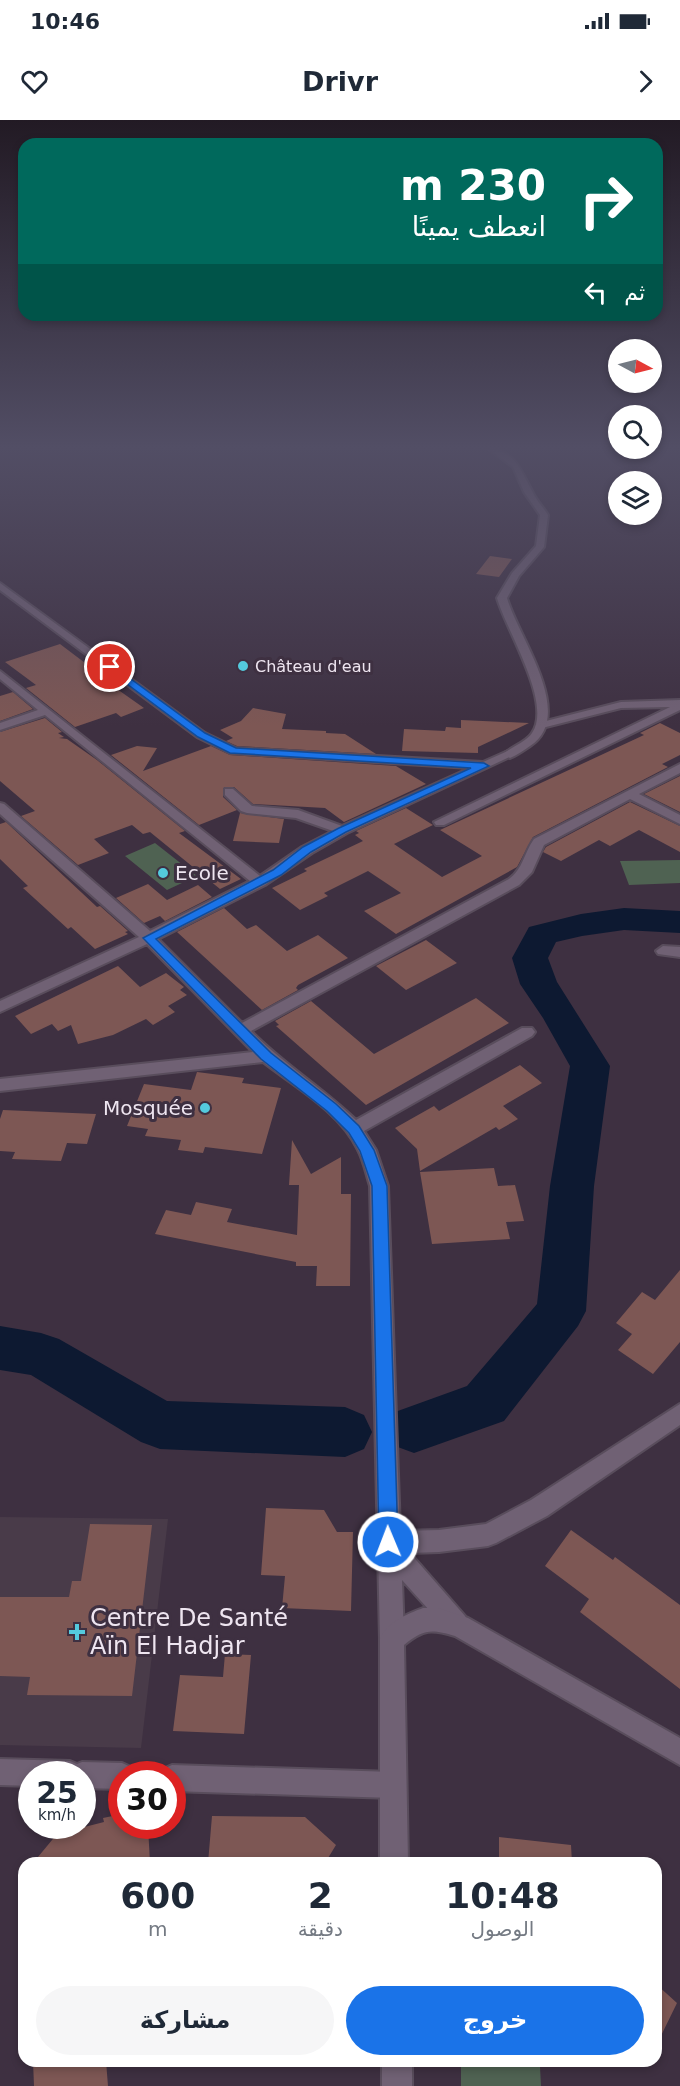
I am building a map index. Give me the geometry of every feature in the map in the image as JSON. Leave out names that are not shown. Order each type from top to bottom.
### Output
[{"type":"street","points":[[0,1007],[149,938],[260,882],[307,850],[343,830],[510,754],[536,737],[542,725],[541,693],[534,671],[507,616],[502,598],[515,576],[540,547],[541,542]]},
{"type":"street","points":[[0,586],[201,735],[234,751],[484,766]]},
{"type":"street","points":[[0,675],[260,882]]},
{"type":"street","points":[[542,725],[621,705],[680,705]]},
{"type":"street","points":[[440,822],[680,705]]},
{"type":"street","points":[[0,727],[46,711]]},
{"type":"street","points":[[241,1030],[524,876],[530,867],[533,848],[538,842],[680,768]]},
{"type":"street","points":[[229,792],[244,808],[298,814],[343,830]]},
{"type":"street","points":[[629,794],[680,820]]},
{"type":"street","points":[[0,807],[149,938],[266,1056],[332,1107],[354,1129],[367,1150],[379,1186],[392,1639],[394,1857]]},
{"type":"street","points":[[663,951],[680,952]]},
{"type":"street","points":[[354,1129],[527,1032]]},
{"type":"street","points":[[0,1085],[266,1056]]},
{"type":"street","points":[[388,1542],[439,1541],[488,1535],[539,1508],[680,1413]]},
{"type":"street","points":[[388,1542],[424,1588],[460,1626]]},
{"type":"street","points":[[392,1639],[419,1619],[438,1619],[460,1626],[680,1752]]},
{"type":"street","points":[[0,1772],[18,1773]]},
{"type":"street","points":[[186,1778],[393,1785]]},
{"type":"street","points":[[397,2067],[397,2086]]},
{"type":"shaded area","name":"Centre De Santé Aïn El Hadjar","points":[[0,1517],[168,1519],[141,1748],[0,1745]]},
{"type":"green space","points":[[155,843],[197,876],[167,890],[125,856]]},
{"type":"green space","points":[[680,860],[680,883],[629,885],[620,861]]},
{"type":"green space","points":[[461,2067],[540,2067],[541,2086],[461,2086]]},
{"type":"building","points":[[490,556],[512,559],[499,577],[476,574]]},
{"type":"building","points":[[60,644],[93,669],[90,670],[144,708],[121,717],[116,713],[75,727],[26,688],[36,685],[5,662]]},
{"type":"building","points":[[13,692],[33,709],[0,721],[0,696]]},
{"type":"building","points":[[253,708],[286,714],[282,729],[345,734],[376,754],[237,746],[226,741],[233,738],[220,730],[241,721]]},
{"type":"building","points":[[45,718],[62,732],[58,733],[64,737],[59,738],[67,739],[97,760],[185,831],[179,833],[241,879],[220,889],[150,832],[143,834],[132,825],[94,839],[109,853],[78,865],[21,816],[35,811],[0,781],[0,732]]},
{"type":"building","points":[[461,720],[529,723],[478,747],[478,753],[402,751],[404,729],[445,731],[446,727],[461,728]]},
{"type":"building","points":[[660,723],[680,733],[680,755],[662,764],[668,767],[533,837],[517,867],[396,934],[364,911],[401,893],[368,871],[324,893],[328,896],[300,910],[272,888],[307,871],[304,869],[363,841],[355,835],[359,833],[356,831],[406,808],[433,825],[394,844],[442,877],[482,856],[440,830],[644,735],[640,733]]},
{"type":"building","points":[[137,746],[157,748],[143,771],[211,746],[230,755],[396,766],[426,784],[344,822],[325,808],[253,804],[234,787],[225,787],[223,797],[237,810],[199,825],[111,755]]},
{"type":"building","points":[[680,776],[680,812],[644,794]]},
{"type":"building","points":[[630,802],[680,826],[680,852],[639,830],[610,846],[599,840],[561,861],[543,852],[546,847]]},
{"type":"building","points":[[240,813],[284,819],[279,843],[233,841]]},
{"type":"building","points":[[6,822],[97,907],[100,906],[128,931],[125,932],[128,934],[95,949],[71,927],[68,929],[23,888],[28,886],[0,859],[0,824]]},
{"type":"building","points":[[148,884],[167,900],[198,885],[212,897],[165,921],[160,916],[144,923],[116,898]]},
{"type":"building","points":[[224,908],[247,929],[256,925],[287,951],[318,935],[348,958],[298,985],[296,988],[298,990],[262,1010],[177,932]]},
{"type":"building","points":[[426,940],[457,963],[406,990],[376,966]]},
{"type":"building","points":[[118,966],[140,987],[166,973],[184,987],[180,990],[187,995],[168,1006],[175,1012],[153,1025],[146,1019],[113,1035],[78,1044],[71,1025],[58,1031],[52,1024],[31,1034],[15,1016]]},
{"type":"building","points":[[476,998],[509,1023],[366,1105],[276,1026],[279,1025],[275,1021],[311,1001],[374,1054]]},
{"type":"building","points":[[520,1065],[542,1083],[503,1106],[518,1119],[499,1130],[496,1127],[420,1171],[417,1149],[395,1128],[434,1106],[439,1111]]},
{"type":"building","name":"Mosquée","points":[[197,1072],[244,1078],[242,1083],[281,1088],[262,1154],[205,1147],[203,1153],[178,1150],[181,1140],[145,1136],[148,1129],[127,1126],[144,1084],[191,1090]]},
{"type":"building","points":[[3,1110],[96,1114],[87,1144],[67,1143],[61,1161],[12,1159],[15,1152],[0,1151],[0,1119]]},
{"type":"building","points":[[292,1140],[311,1174],[341,1157],[341,1194],[351,1194],[350,1286],[316,1286],[317,1266],[296,1266],[296,1262],[155,1234],[166,1210],[191,1215],[196,1202],[232,1209],[227,1222],[297,1235],[299,1185],[289,1185]]},
{"type":"building","points":[[494,1168],[498,1186],[515,1185],[524,1221],[506,1222],[510,1239],[432,1244],[420,1172]]},
{"type":"building","points":[[680,1270],[680,1342],[653,1374],[618,1350],[632,1334],[616,1323],[642,1292],[655,1300]]},
{"type":"building","points":[[266,1508],[324,1510],[337,1532],[353,1532],[351,1611],[282,1608],[285,1576],[261,1575]]},
{"type":"building","points":[[90,1524],[152,1525],[132,1696],[27,1695],[30,1677],[0,1676],[0,1597],[69,1597],[72,1581],[81,1581]]},
{"type":"building","points":[[571,1530],[613,1560],[615,1557],[680,1605],[680,1689],[580,1612],[589,1599],[545,1566]]},
{"type":"building","points":[[225,1654],[251,1655],[244,1734],[173,1731],[180,1675],[223,1677]]},
{"type":"building","points":[[212,1816],[305,1817],[336,1845],[329,1857],[209,1857]]},
{"type":"building","points":[[108,1817],[108,1839],[149,1839],[150,1857],[38,1857],[53,1839],[96,1839],[96,1824],[104,1822],[103,1818]]},
{"type":"building","points":[[499,1837],[571,1845],[572,1857],[499,1857]]},
{"type":"building","points":[[662,1989],[677,2003],[662,2034]]},
{"type":"building","points":[[33,2067],[106,2067],[108,2086],[34,2086]]},
{"type":"waterway","points":[[414,1429],[485,1404],[561,1311],[572,1186],[590,1066],[560,1014],[539,984],[530,958],[542,935],[581,925],[624,919],[680,922]]},
{"type":"waterway","points":[[0,1348],[41,1355],[160,1425],[345,1432]]},
{"type":"place","name":"Château d'eau","points":[[243,666]]},
{"type":"place","name":"Ecole","points":[[163,873]]},
{"type":"place","name":"Mosquée","points":[[205,1108]]},
{"type":"place","name":"Centre De Santé Aïn El Hadjar","points":[[77,1632]]},
{"type":"route","points":[[110,667],[201,735],[234,751],[484,766],[343,830],[307,850],[277,872],[149,938],[266,1056],[332,1107],[354,1129],[367,1150],[379,1186],[388,1542]]}]
